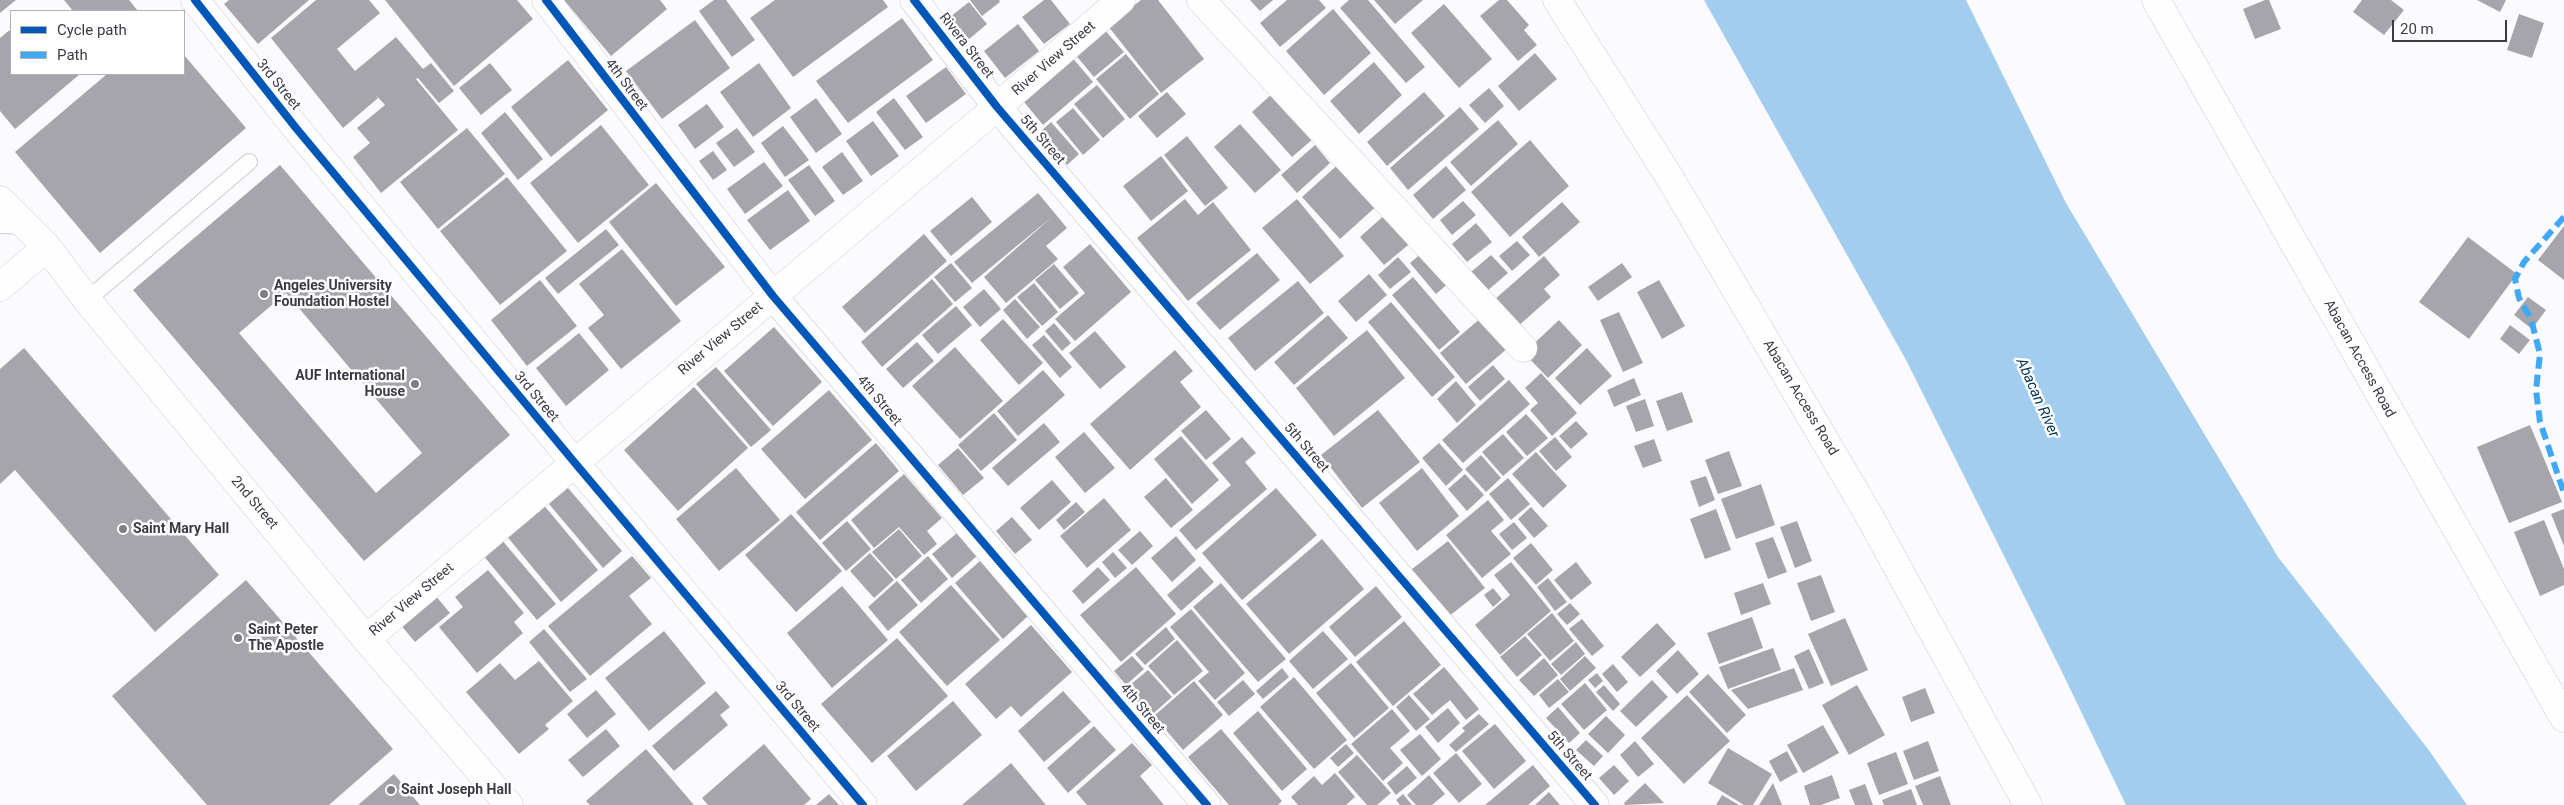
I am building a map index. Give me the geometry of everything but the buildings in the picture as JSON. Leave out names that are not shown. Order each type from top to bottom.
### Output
[{"type":"street","name":"3rd Street","points":[[195,0],[303,135],[575,463],[864,805]]},
{"type":"street","name":"4th Street","points":[[546,0],[773,296],[1207,805]]},
{"type":"street","name":"Rivera Street","points":[[914,0],[997,107]]},
{"type":"street","name":"River View Street","points":[[366,639],[997,107],[1121,0]]},
{"type":"street","points":[[1201,0],[1523,348]]},
{"type":"street","name":"Abacan Access Road","points":[[1557,0],[1670,178],[1867,512],[2028,805]]},
{"type":"street","name":"Abacan Access Road","points":[[2156,0],[2564,718]]},
{"type":"street","name":"5th Street","points":[[997,107],[1595,805]]},
{"type":"street","name":"2nd Street","points":[[0,200],[12,226],[47,247],[87,300],[366,639],[509,805]]},
{"type":"street","points":[[0,287],[47,247]]},
{"type":"lane","points":[[87,300],[249,162]]},
{"type":"water","name":"Abacan River","points":[[1704,0],[1966,0],[2066,203],[2278,557],[2428,749],[2467,805],[2126,805],[2062,672],[1906,360]]},
{"type":"marked path","points":[[2564,217],[2524,262],[2515,279],[2519,298],[2531,319],[2540,354],[2536,390],[2540,422],[2564,493]]},
{"type":"cycle path","points":[[195,0],[296,128],[863,805]]},
{"type":"cycle path","points":[[546,0],[773,296],[1207,805]]},
{"type":"cycle path","points":[[914,0],[997,107],[1595,805]]},
{"type":"place","name":"Angeles University Foundation Hostel","points":[[264,294]]},
{"type":"place","name":"AUF International House","points":[[415,384]]},
{"type":"place","name":"Saint Mary Hall","points":[[123,529]]},
{"type":"place","name":"Saint Peter The Apostle","points":[[238,638]]},
{"type":"place","name":"Saint Joseph Hall","points":[[391,790]]}]
